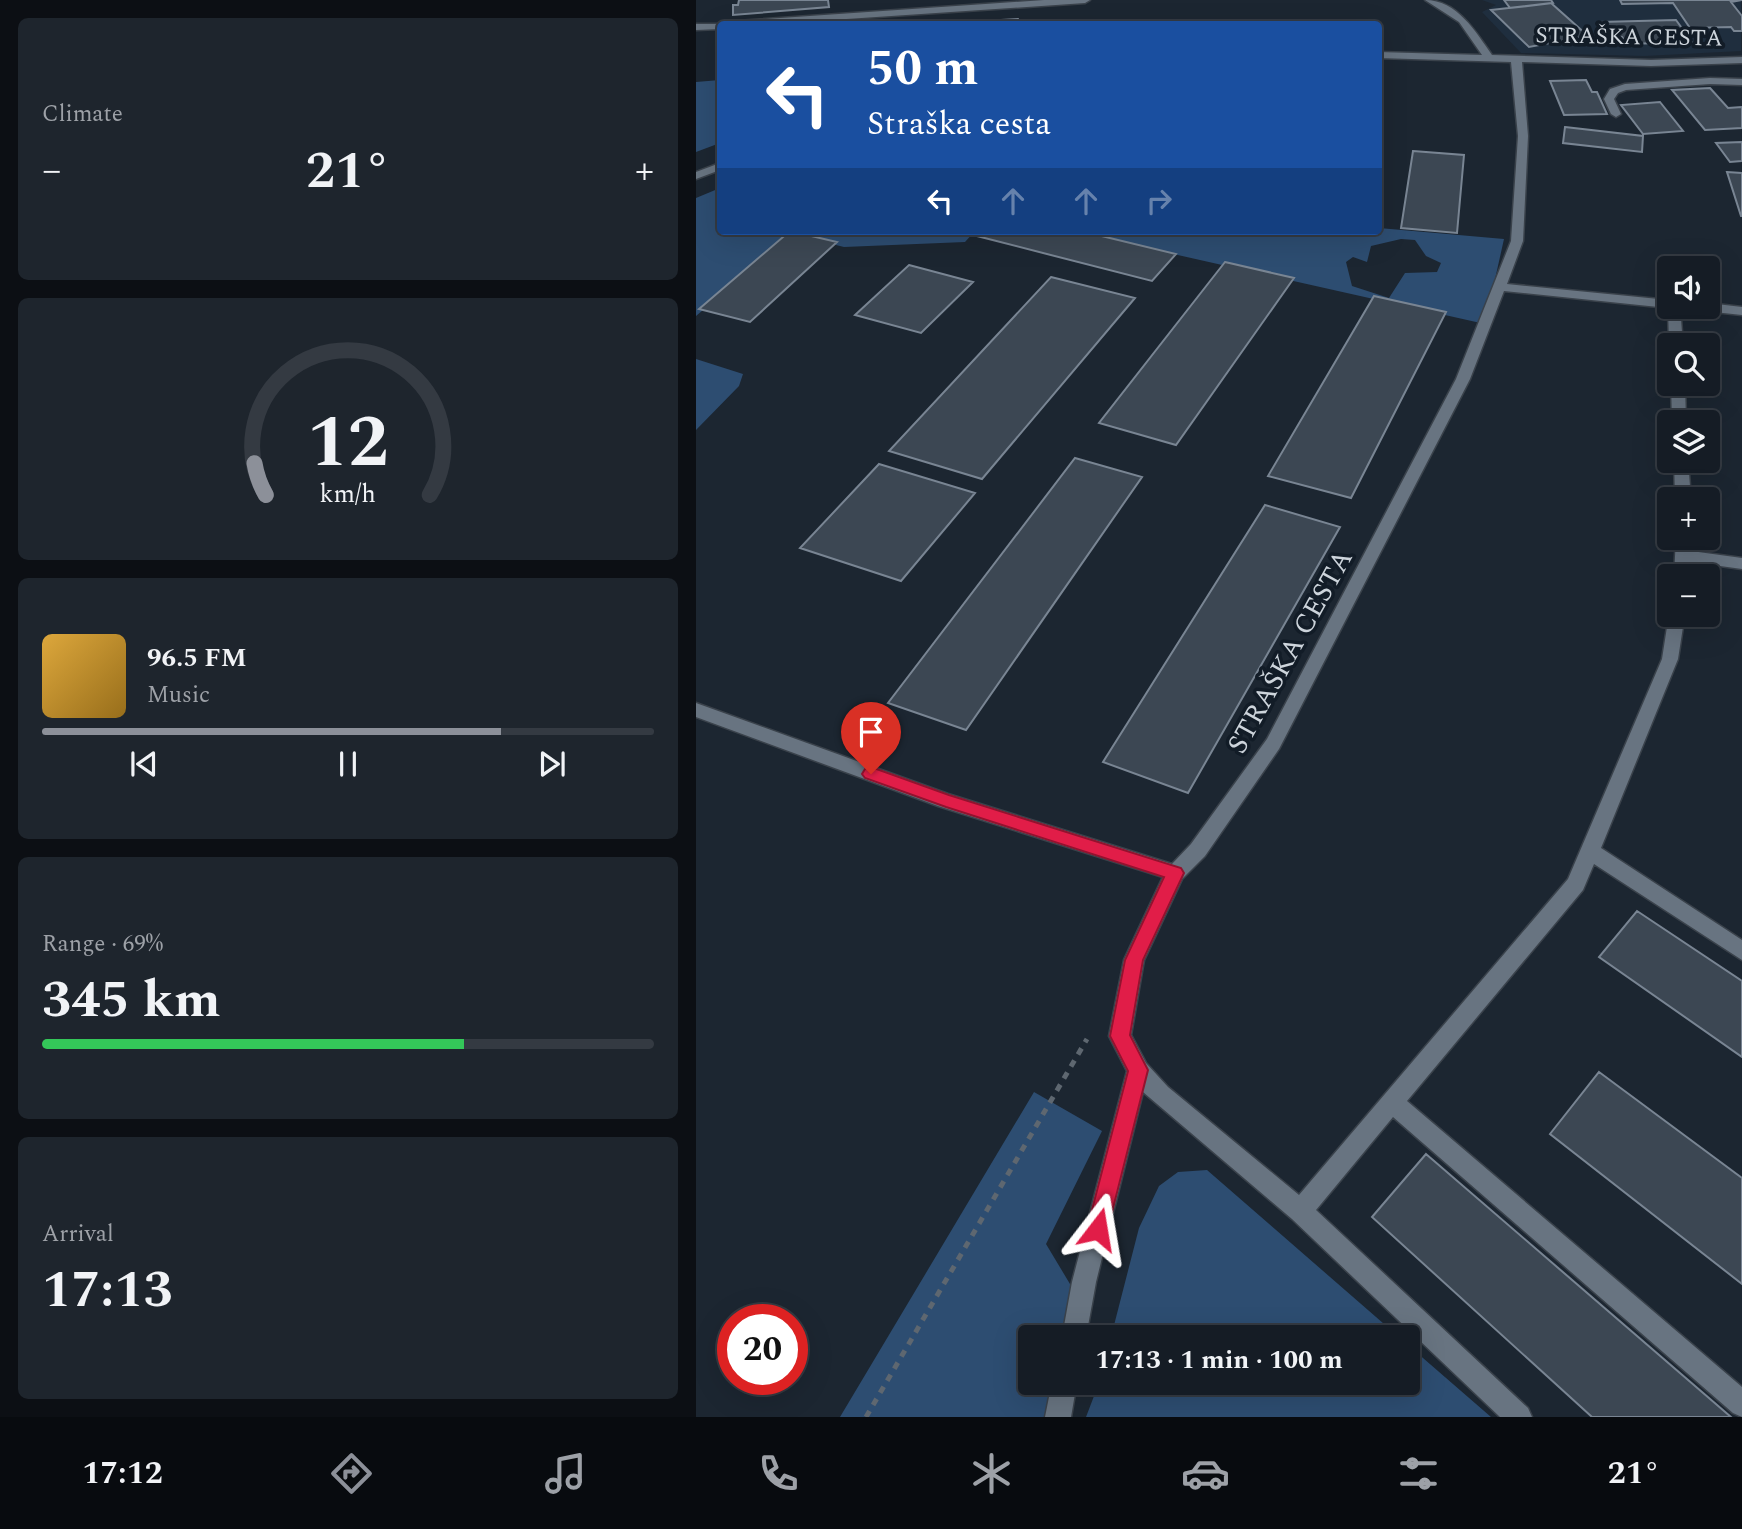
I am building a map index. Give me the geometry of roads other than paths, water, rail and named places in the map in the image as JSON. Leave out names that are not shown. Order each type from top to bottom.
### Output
[{"type":"street","points":[[780,21],[1085,0]]},
{"type":"street","points":[[1430,0],[1462,20],[1487,55]]},
{"type":"street","points":[[696,27],[717,26]]},
{"type":"street","name":"STRAŠKA CESTA","points":[[1382,55],[1487,55],[1641,64],[1741,60]]},
{"type":"street","name":"STRAŠKA CESTA","points":[[1516,57],[1523,136],[1517,241],[1463,379],[1273,744],[1198,850],[1175,873],[1134,960],[1120,1036],[1138,1070],[1160,1094],[1300,1210],[1519,1417]]},
{"type":"street","points":[[1616,114],[1609,99],[1614,91],[1625,87],[1710,81],[1741,82]]},
{"type":"street","points":[[696,176],[717,167]]},
{"type":"street","points":[[1499,287],[1657,303]]},
{"type":"street","points":[[1720,309],[1741,311]]},
{"type":"street","points":[[1684,564],[1685,550]]},
{"type":"street","points":[[1685,556],[1741,564]]},
{"type":"street","points":[[1300,1210],[1576,884],[1670,659],[1675,627]]},
{"type":"street","points":[[696,710],[946,801],[1175,873]]},
{"type":"street","points":[[1590,851],[1741,951]]},
{"type":"street","points":[[1076,1325],[1084,1282],[1138,1070]]},
{"type":"street","points":[[1392,1102],[1741,1404]]},
{"type":"street","points":[[1058,1417],[1062,1395]]}]
